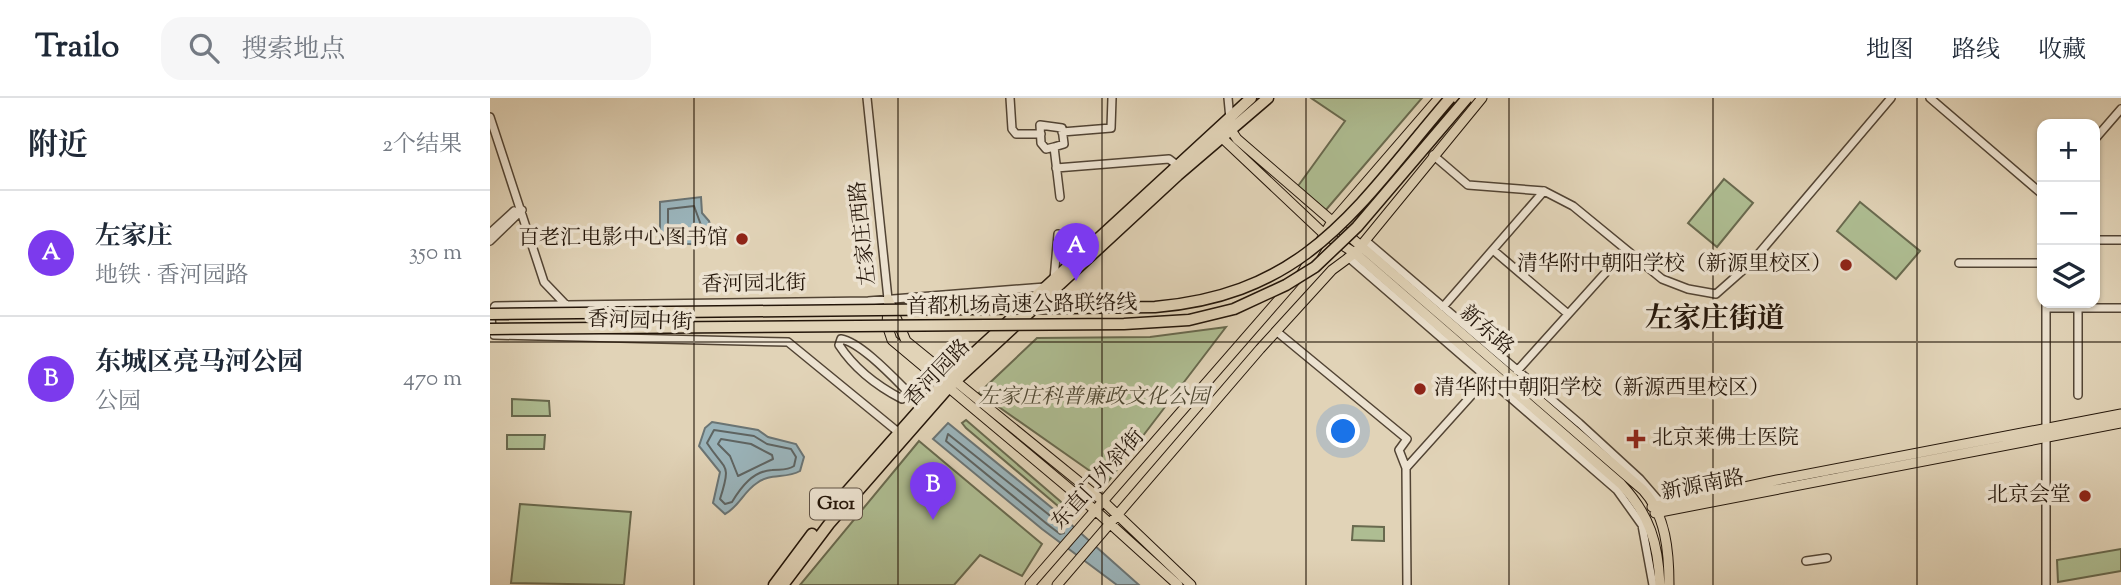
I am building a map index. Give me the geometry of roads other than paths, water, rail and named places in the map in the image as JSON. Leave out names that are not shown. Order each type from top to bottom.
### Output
[{"type":"highway","name":"香河园路","points":[[949,381],[1218,134],[1230,116],[1251,98]]},
{"type":"highway","name":"香河园路","points":[[774,585],[823,519],[949,381],[1177,164],[1218,134],[1231,130],[1268,98]]},
{"type":"highway","name":"首都机场高速公路联络线","points":[[490,312],[1155,307],[1206,300],[1262,281],[1314,250],[1344,222],[1450,98]]},
{"type":"highway","name":"首都机场高速公路联络线","points":[[492,331],[1124,324],[1189,320],[1257,300],[1315,267],[1357,227],[1466,98]]},
{"type":"highway","name":"香河园路","points":[[783,585],[904,429]]},
{"type":"main road","name":"东直门外斜街","points":[[1030,585],[1303,273],[1323,233],[1439,98]]},
{"type":"main road","name":"东直门外斜街","points":[[1057,585],[1276,331],[1357,249],[1482,98]]},
{"type":"main road","name":"新东路","points":[[1231,130],[1237,139],[1357,249],[1621,484],[1646,513],[1656,548],[1660,585]]},
{"type":"main road","points":[[1218,134],[1323,233],[1357,249]]},
{"type":"main road","name":"新东路","points":[[1357,249],[1560,416],[1661,508]]},
{"type":"main road","name":"左家庄西路","points":[[888,299],[906,341],[949,381]]},
{"type":"main road","points":[[949,381],[1104,502],[1113,520],[1178,585]]},
{"type":"main road","points":[[949,381],[1096,511],[1113,520],[1191,585]]},
{"type":"main road","name":"新源南路","points":[[2046,434],[2121,414]]},
{"type":"main road","name":"新源南路","points":[[1646,513],[2046,434],[2121,423]]},
{"type":"main road","points":[[1661,508],[1669,585]]},
{"type":"street","name":"左家庄西路","points":[[867,98],[888,299]]},
{"type":"street","points":[[1010,98],[1012,129],[1016,134],[1041,134]]},
{"type":"street","points":[[1062,132],[1111,128],[1112,98]]},
{"type":"street","points":[[1228,98],[1231,130]]},
{"type":"street","points":[[1433,155],[1468,185],[1544,191],[1573,206],[1662,279],[1688,289],[1716,294],[1750,264],[1891,98]]},
{"type":"street","points":[[1930,98],[2037,190]]},
{"type":"street","points":[[2100,133],[2121,109]]},
{"type":"street","points":[[490,117],[544,282],[567,305]]},
{"type":"street","points":[[1052,124],[1062,128],[1062,132],[1064,144],[1046,149],[1041,143],[1040,125],[1052,124]]},
{"type":"street","points":[[1054,147],[1060,197]]},
{"type":"street","points":[[1056,168],[1169,159],[1177,164]]},
{"type":"street","points":[[1443,307],[1544,191]]},
{"type":"street","points":[[490,233],[521,208]]},
{"type":"street","points":[[490,240],[521,208]]},
{"type":"street","points":[[1050,284],[1058,234]]},
{"type":"street","points":[[2100,240],[2121,240]]},
{"type":"street","points":[[1357,249],[1443,307],[1516,369],[1661,508]]},
{"type":"street","points":[[1357,249],[1617,490],[1642,525],[1653,585]]},
{"type":"street","points":[[1516,369],[1624,249]]},
{"type":"street","points":[[1493,250],[1566,313]]},
{"type":"street","points":[[1959,263],[2037,263]]},
{"type":"street","name":"香河园北街","points":[[492,331],[491,312],[495,306],[888,299],[1050,284]]},
{"type":"street","points":[[2046,308],[2046,583]]},
{"type":"street","points":[[2078,308],[2078,395]]},
{"type":"street","points":[[2100,308],[2121,308]]},
{"type":"street","name":"香河园中街","points":[[492,331],[788,342],[904,429]]},
{"type":"street","points":[[1276,331],[1407,439],[1399,450],[1406,468],[1407,585]]},
{"type":"street","points":[[841,339],[845,339],[860,349],[907,391],[906,395],[902,399],[893,394],[858,368],[839,345],[841,339]]},
{"type":"street","points":[[1406,468],[1479,387]]},
{"type":"street","points":[[1806,561],[1827,558]]},
{"type":"water","points":[[701,197],[702,213],[709,221],[716,245],[660,243],[660,202]]},
{"type":"water","points":[[712,422],[758,430],[768,437],[796,444],[804,457],[800,471],[762,480],[725,514],[713,503],[720,472],[699,446],[705,428]]},
{"type":"water","points":[[948,423],[1057,512],[1139,585],[1117,585],[1042,529],[933,439]]},
{"type":"place","name":"百老汇电影中心图书馆","points":[[742,239]]},
{"type":"place","name":"清华附中朝阳学校（新源里校区）","points":[[1846,265]]},
{"type":"place","name":"左家庄","points":[[1076,281]]},
{"type":"place","name":"清华附中朝阳学校（新源西里校区）","points":[[1420,389]]},
{"type":"place","name":"北京莱佛士医院","points":[[1636,439]]},
{"type":"place","name":"北京会堂","points":[[2085,496]]},
{"type":"place","name":"东城区亮马河公园","points":[[933,520]]},
{"type":"district","name":"左家庄街道","points":[[1715,320]]},
{"type":"park label","name":"左家庄科普廉政文化公园","points":[[1094,398]]}]
